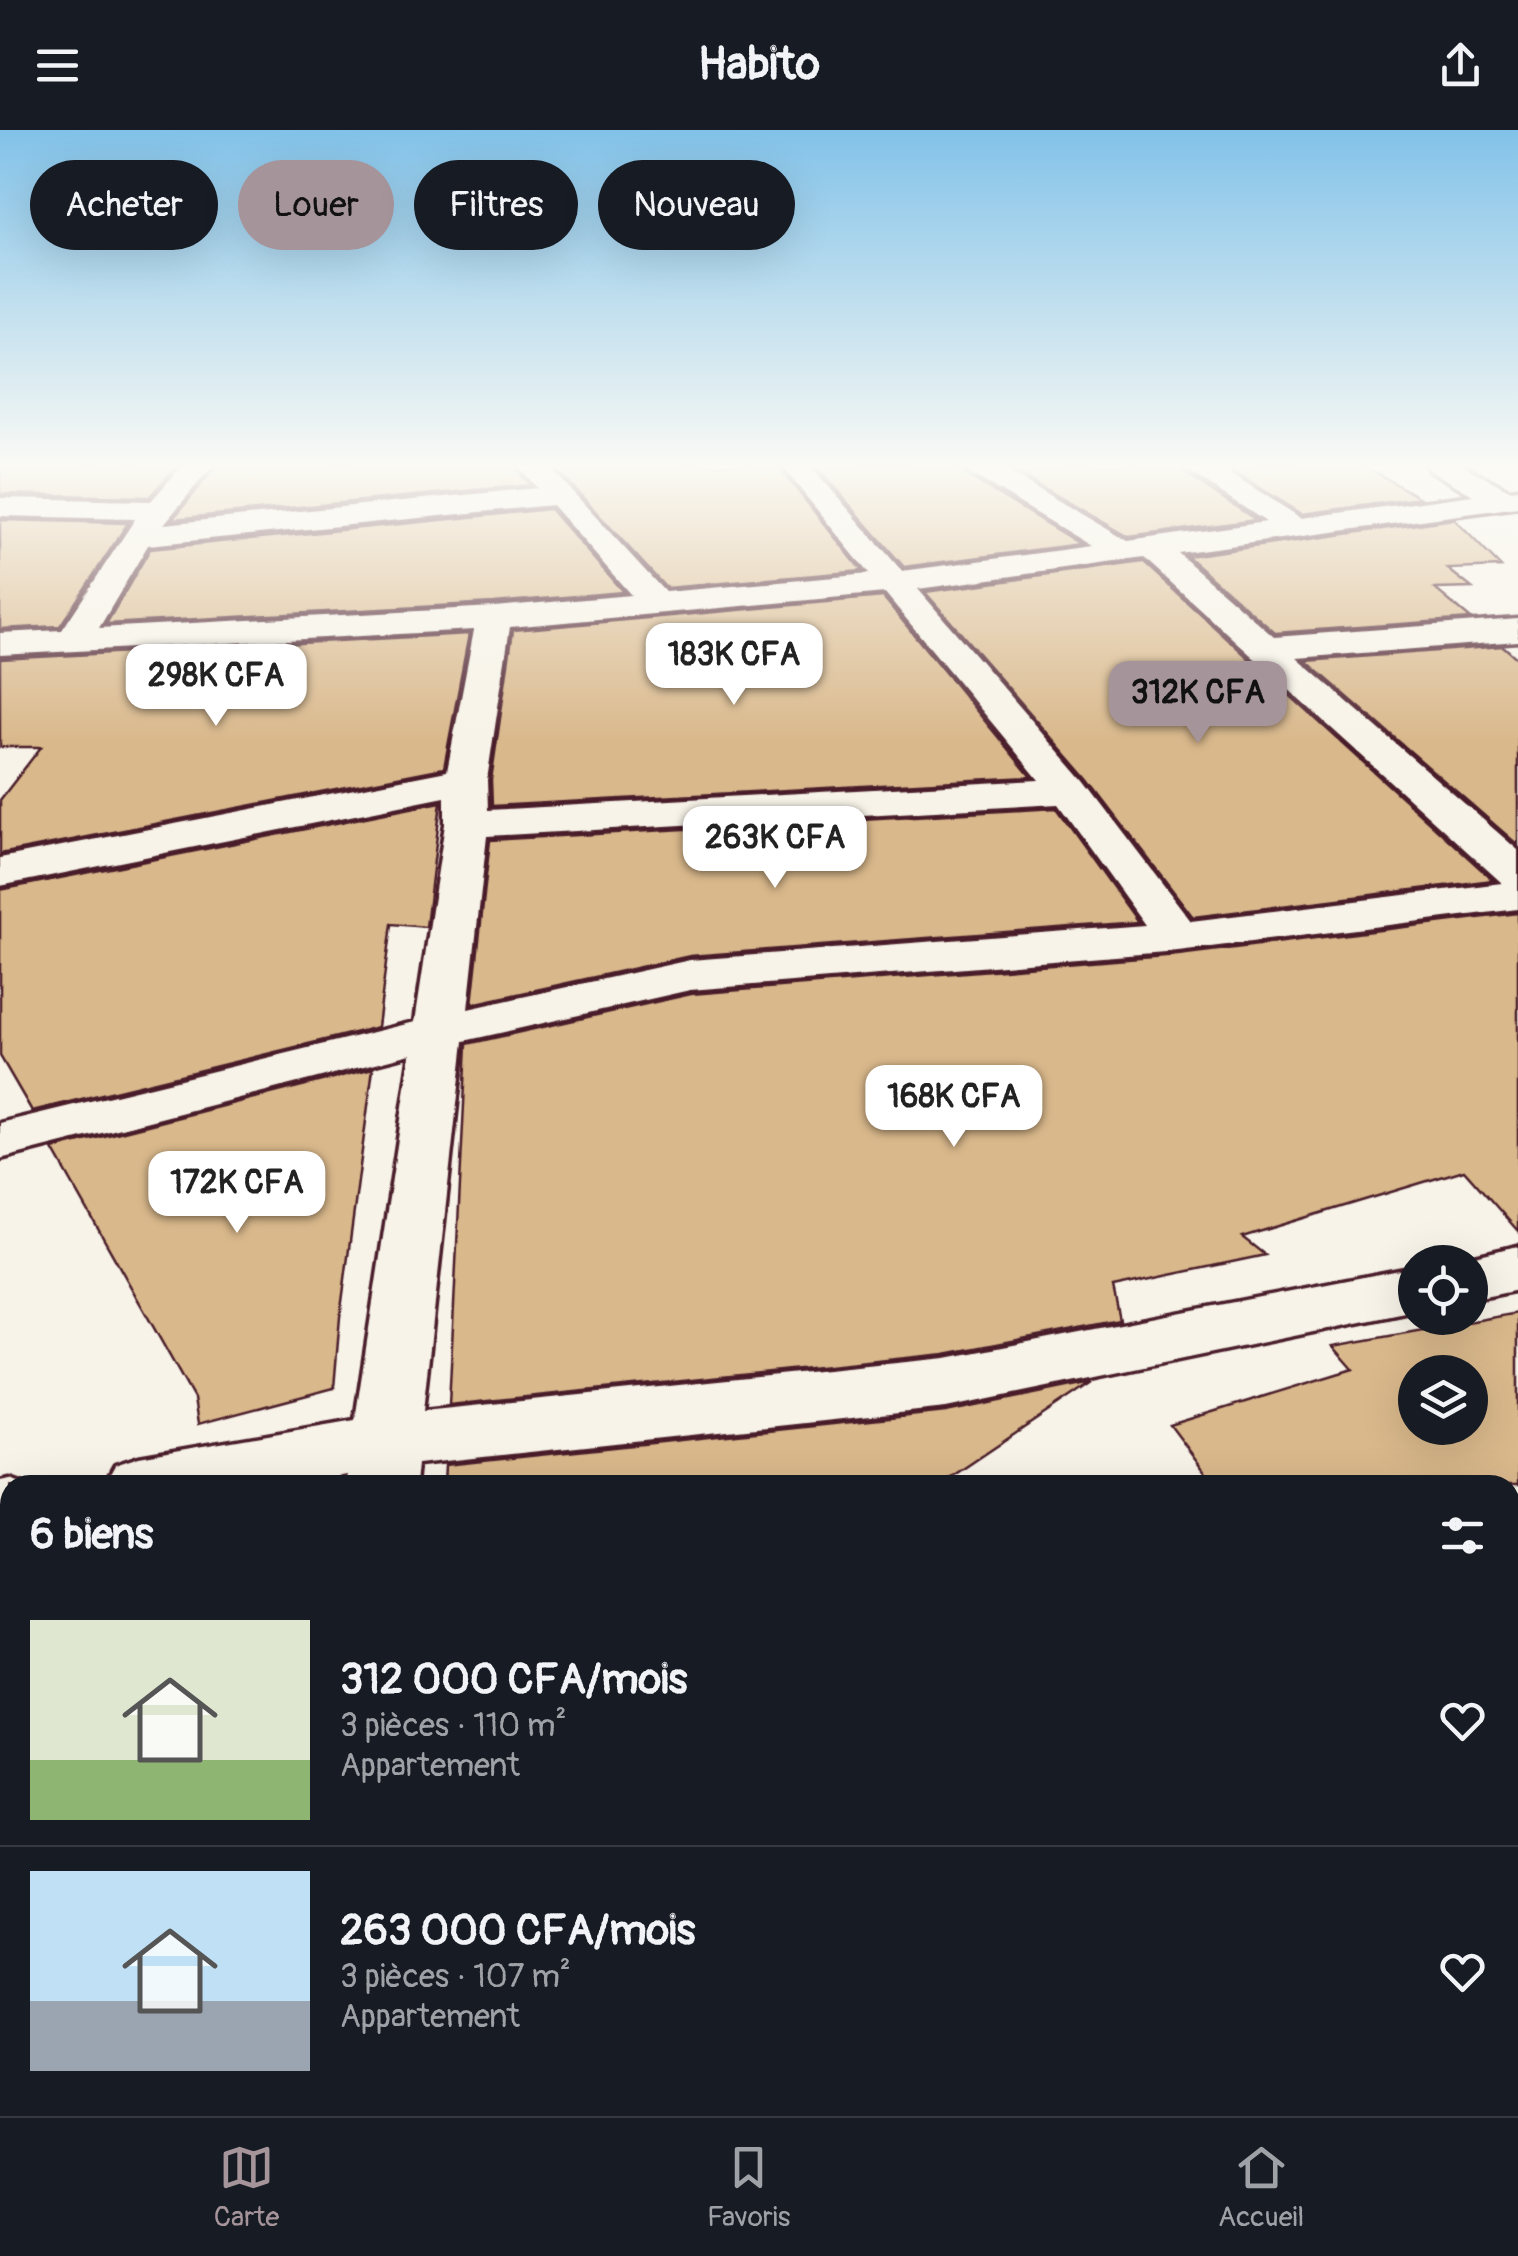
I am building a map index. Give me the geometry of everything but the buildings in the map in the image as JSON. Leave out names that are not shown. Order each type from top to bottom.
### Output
[{"type":"street","points":[[73,642],[125,557]]},
{"type":"street","points":[[614,557],[656,603]]},
{"type":"street","points":[[872,557],[1070,791],[1178,937]]},
{"type":"street","points":[[0,644],[494,618],[893,582],[1073,557]]},
{"type":"street","points":[[1146,557],[1265,649],[1518,874]]},
{"type":"street","points":[[383,1463],[494,618]]},
{"type":"street","points":[[1265,649],[1518,630]]},
{"type":"street","points":[[0,872],[467,802],[1070,791]]},
{"type":"street","points":[[0,1141],[440,1031],[690,975],[1178,937],[1518,895]]},
{"type":"street","points":[[1488,1274],[1518,1268]]},
{"type":"street","points":[[250,1475],[383,1463],[946,1384],[1398,1292]]}]
